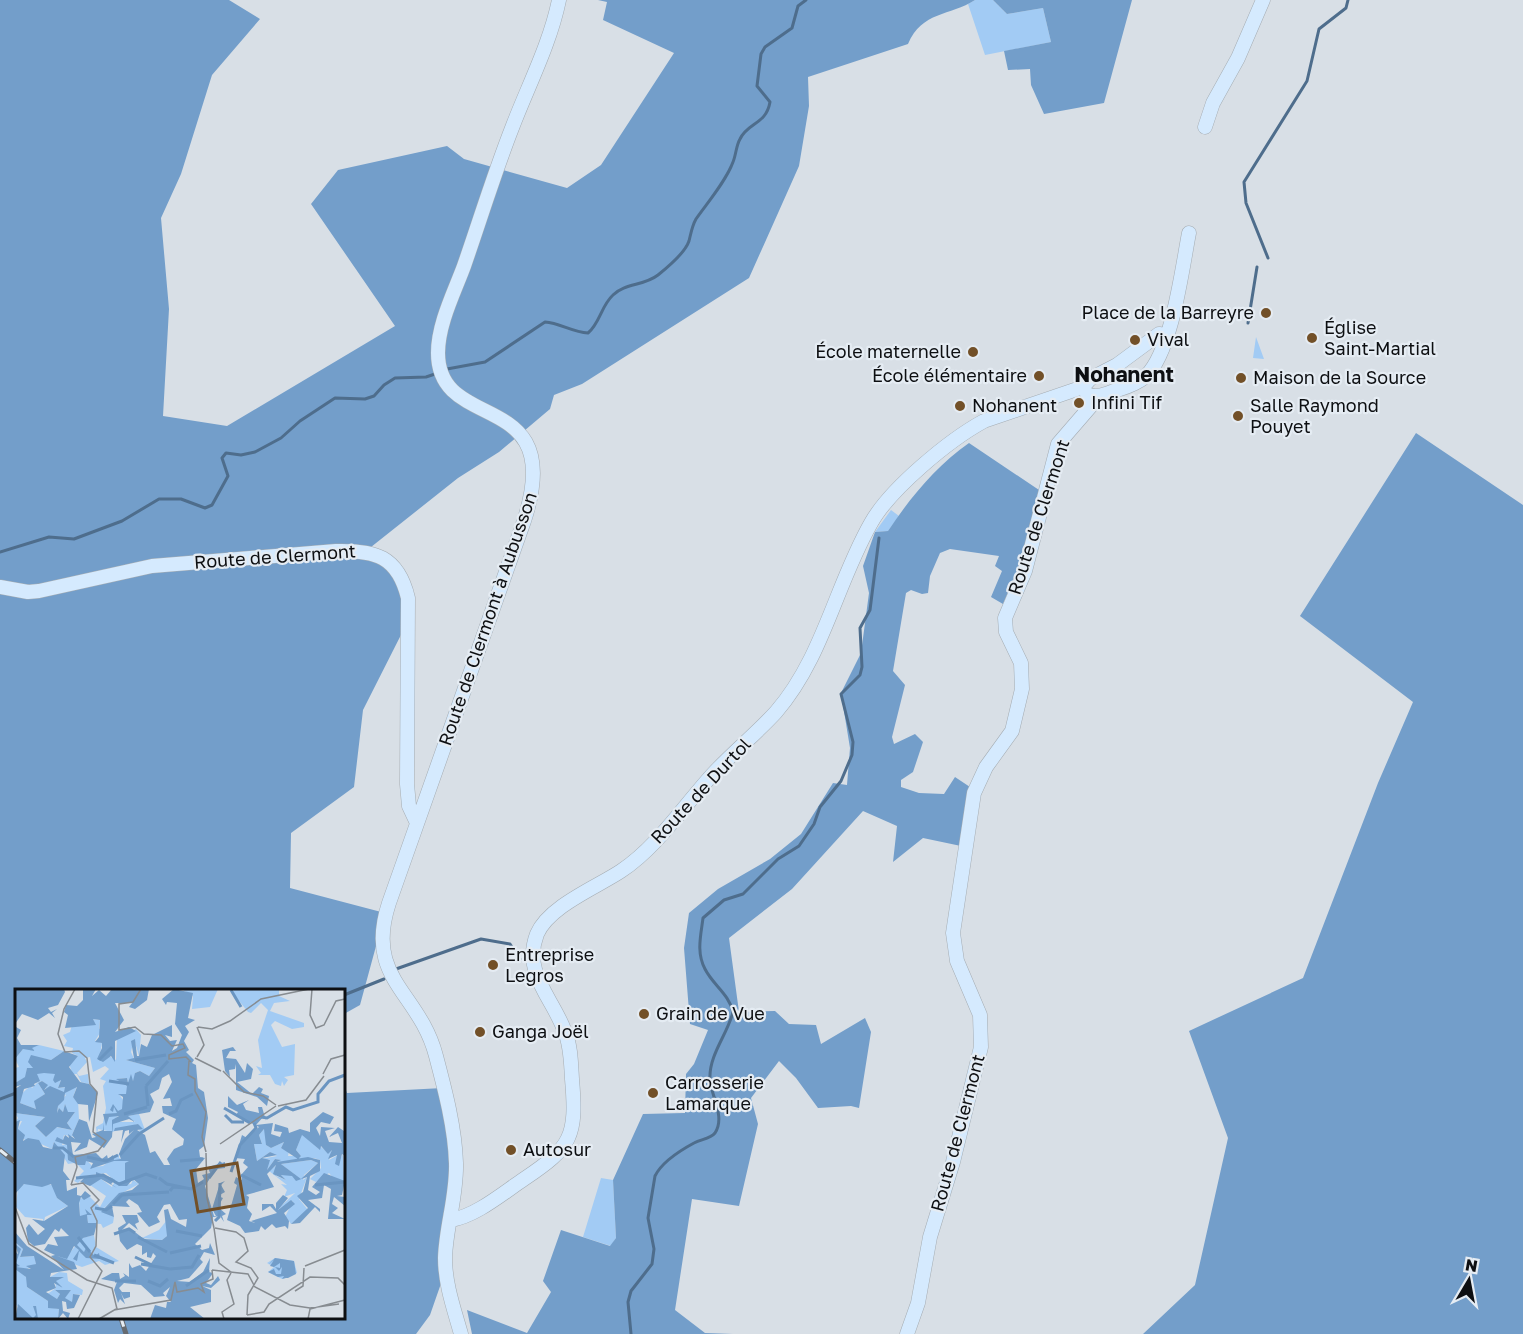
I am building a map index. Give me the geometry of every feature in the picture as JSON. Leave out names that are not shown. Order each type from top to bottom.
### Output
[{"type":"street","name":"Route de Clermont à Aubusson","points":[[461,1334],[447,1279],[448,1241],[456,1160],[436,1058],[423,1023],[389,972],[382,948],[385,917],[524,521],[535,479],[533,458],[518,432],[501,419],[460,397],[449,386],[439,365],[439,339],[503,152],[549,34],[559,0]]},
{"type":"street","points":[[1205,127],[1213,103],[1238,58],[1263,0]]},
{"type":"street","points":[[1165,335],[1159,334],[1117,365],[1090,379],[1088,392],[1127,387],[1148,374],[1166,339],[1165,335],[1174,312],[1189,232]]},
{"type":"street","name":"Route de Clermont","points":[[907,1334],[918,1303],[930,1237],[954,1162],[981,1047],[982,1025],[977,1006],[957,961],[953,933],[974,793],[986,767],[1010,736],[1022,688],[1021,663],[1006,632],[1005,618],[1024,571],[1058,444],[1090,407],[1088,392]]},
{"type":"street","name":"Route de Durtol","points":[[451,1220],[470,1212],[549,1162],[565,1145],[574,1126],[575,1110],[566,1033],[534,972],[536,940],[544,923],[557,911],[622,871],[647,850],[714,773],[775,713],[792,690],[823,633],[871,523],[898,490],[943,449],[969,429],[984,421],[1088,392]]},
{"type":"street","name":"Route de Clermont","points":[[0,587],[27,592],[39,591],[152,566],[336,551],[365,551],[385,559],[402,579],[408,598],[407,784],[409,806],[417,823]]},
{"type":"shaded area","points":[[0,0],[229,0],[260,19],[212,75],[181,174],[161,218],[169,309],[163,416],[227,426],[395,326],[311,204],[338,170],[447,146],[464,159],[567,188],[601,165],[674,53],[603,20],[607,2],[598,0],[975,0],[921,25],[908,44],[808,77],[809,106],[799,166],[749,278],[582,384],[554,395],[550,409],[499,452],[458,478],[366,551],[395,566],[407,623],[363,710],[354,787],[291,833],[290,888],[385,913],[360,1005],[345,1013],[345,989],[15,989],[15,1319],[345,1319],[345,1088],[347,1093],[443,1088],[457,1163],[445,1272],[430,1315],[416,1334],[0,1334]]},
{"type":"shaded area","points":[[975,0],[993,0],[1007,14],[1043,8],[1051,42],[985,55],[968,4]]},
{"type":"shaded area","points":[[993,0],[1132,0],[1104,103],[1044,114],[1031,85],[1030,69],[1008,70],[1004,51],[1051,42],[1043,8],[1007,14]]},
{"type":"shaded area","points":[[1256,337],[1264,359],[1253,358]]},
{"type":"shaded area","points":[[1416,433],[1523,505],[1523,1334],[1143,1334],[1195,1285],[1228,1138],[1189,1031],[1303,978],[1378,783],[1413,702],[1300,616]]},
{"type":"shaded area","points":[[969,443],[1039,490],[1021,563],[1003,604],[991,597],[1002,571],[995,566],[999,556],[950,549],[940,553],[930,576],[928,593],[922,594],[911,590],[906,593],[893,671],[905,685],[892,737],[894,744],[915,734],[923,742],[913,772],[901,780],[901,787],[919,793],[944,794],[955,777],[970,787],[961,846],[923,838],[893,862],[897,826],[863,811],[792,889],[729,938],[739,1012],[775,1011],[789,1024],[816,1025],[821,1044],[865,1018],[871,1032],[859,1108],[851,1106],[818,1108],[796,1078],[779,1061],[751,1098],[758,1124],[739,1206],[692,1199],[675,1310],[705,1333],[733,1334],[472,1334],[467,1310],[527,1333],[551,1292],[543,1281],[561,1230],[610,1246],[616,1238],[613,1180],[643,1114],[685,1113],[686,1074],[694,1064],[708,1030],[690,1024],[684,948],[689,913],[718,889],[770,859],[801,834],[833,783],[847,785],[850,748],[841,693],[861,653],[869,593],[863,566],[875,532],[888,531],[924,483]]},
{"type":"shaded area","points":[[891,510],[899,516],[888,531],[875,532]]},
{"type":"shaded area","points":[[601,1178],[613,1180],[616,1238],[611,1246],[583,1237]]},
{"type":"waterway","points":[[447,369],[485,362],[545,322],[588,333],[613,295],[623,288],[653,279],[676,260],[687,246],[696,219],[730,169],[743,133],[761,119],[768,109],[770,102],[757,86],[761,54],[765,47],[792,28],[798,6],[806,0]]},
{"type":"waterway","points":[[1268,258],[1246,203],[1244,182],[1307,81],[1319,29],[1346,8],[1348,0]]},
{"type":"waterway","points":[[1248,323],[1257,267]]},
{"type":"waterway","points":[[0,552],[49,537],[74,539],[122,521],[159,499],[181,499],[205,508],[212,505],[228,476],[222,458],[226,453],[241,455],[255,452],[281,438],[300,421],[335,398],[365,399],[374,396],[384,385],[395,378],[426,377],[438,373]]},
{"type":"waterway","points":[[631,1334],[628,1302],[631,1291],[652,1264],[654,1249],[648,1218],[655,1176],[672,1157],[694,1143],[713,1135],[718,1126],[719,1120],[710,1069],[733,1012],[728,1000],[708,975],[702,963],[700,944],[703,918],[724,900],[743,894],[778,859],[799,846],[814,824],[820,807],[841,781],[852,755],[853,742],[841,694],[860,675],[862,667],[860,628],[870,610],[879,538]]},
{"type":"waterway","points":[[396,969],[481,939],[510,944],[520,959]]},
{"type":"waterway","points":[[345,995],[384,979]]},
{"type":"waterway","points":[[0,1099],[15,1093]]},
{"type":"railway","points":[[0,1150],[15,1162]]},
{"type":"railway","points":[[121,1319],[126,1334]]},
{"type":"place","name":"Place de la Barreyre","points":[[1266,313]]},
{"type":"place","name":"Église Saint-Martial","points":[[1312,338]]},
{"type":"place","name":"Vival","points":[[1135,340]]},
{"type":"place","name":"École maternelle","points":[[973,352]]},
{"type":"place","name":"École élémentaire","points":[[1039,376]]},
{"type":"place","name":"Maison de la Source","points":[[1241,378]]},
{"type":"place","name":"Infini Tif","points":[[1079,403]]},
{"type":"place","name":"Nohanent","points":[[960,406]]},
{"type":"place","name":"Salle Raymond Pouyet","points":[[1238,416]]},
{"type":"place","name":"Entreprise Legros","points":[[493,965]]},
{"type":"place","name":"Grain de Vue","points":[[644,1014]]},
{"type":"place","name":"Ganga Joël","points":[[480,1032]]},
{"type":"place","name":"Carrosserie Lamarque","points":[[653,1093]]},
{"type":"place","name":"Autosur","points":[[511,1150]]},
{"type":"district","name":"Nohanent","points":[[1124,375]]}]
